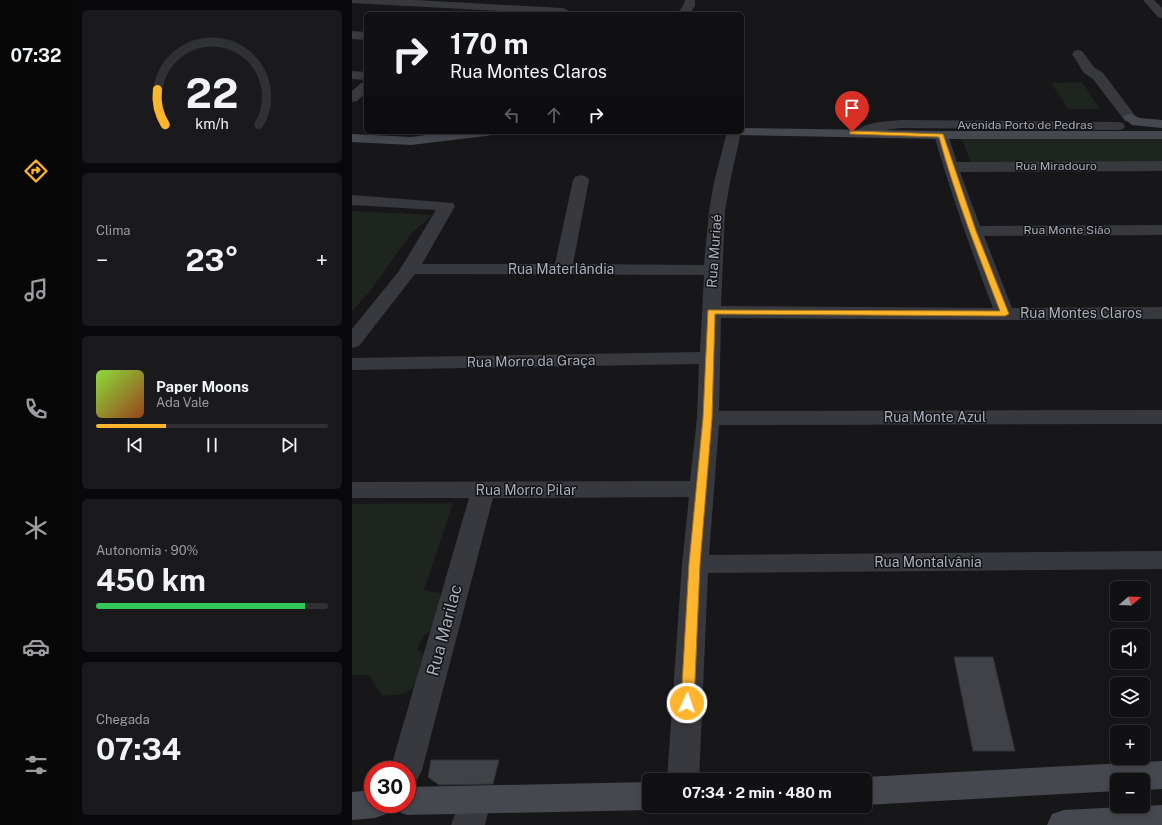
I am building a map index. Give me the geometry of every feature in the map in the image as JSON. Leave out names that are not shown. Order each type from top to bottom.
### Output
[{"type":"main road","name":"Avenida Porto de Pedras","points":[[744,132],[941,135],[1123,128],[1162,124]]},
{"type":"main road","name":"Avenida Porto de Pedras","points":[[1123,128],[1162,136]]},
{"type":"main road","points":[[352,138],[411,141],[461,134]]},
{"type":"main road","points":[[872,791],[1162,776]]},
{"type":"main road","points":[[416,803],[472,812],[642,797]]},
{"type":"main road","points":[[352,806],[364,805]]},
{"type":"main road","points":[[1064,825],[1162,820]]},
{"type":"street","points":[[352,0],[563,10]]},
{"type":"street","points":[[684,12],[689,6],[690,0]]},
{"type":"street","points":[[1148,0],[1162,15]]},
{"type":"street","points":[[401,12],[412,3]]},
{"type":"street","points":[[352,35],[364,36]]},
{"type":"street","points":[[1078,54],[1089,70],[1088,75],[1123,128]]},
{"type":"street","points":[[352,75],[364,76]]},
{"type":"street","points":[[352,98],[364,88]]},
{"type":"street","name":"Avenida Porto de Pedras","points":[[862,133],[876,127],[901,124],[1123,128]]},
{"type":"street","name":"Rua Muriaé","points":[[683,773],[700,489],[708,418],[711,312],[717,211],[734,134]]},
{"type":"street","points":[[941,135],[950,167],[972,231],[1005,314]]},
{"type":"street","name":"Rua Miradouro","points":[[950,167],[1162,166]]},
{"type":"street","points":[[563,269],[581,180]]},
{"type":"street","points":[[352,200],[447,206],[409,269],[352,342]]},
{"type":"street","name":"Rua Monte Sião","points":[[972,231],[1162,230]]},
{"type":"street","name":"Rua Materlândia","points":[[409,269],[713,270]]},
{"type":"street","name":"Rua Montes Claros","points":[[711,312],[1005,314],[1162,313]]},
{"type":"street","name":"Rua Morro da Graça","points":[[352,364],[709,358]]},
{"type":"street","name":"Rua Monte Azul","points":[[708,418],[1162,417]]},
{"type":"street","name":"Rua Morro Pilar","points":[[352,490],[483,491],[700,489]]},
{"type":"street","name":"Rua Marilac","points":[[408,761],[483,491]]},
{"type":"street","name":"Rua Montalvânia","points":[[695,564],[1162,560]]},
{"type":"shaded area","points":[[1082,82],[1100,109],[1068,109],[1051,83]]},
{"type":"shaded area","points":[[962,139],[1162,139],[1162,163],[971,163]]},
{"type":"shaded area","points":[[352,211],[432,215],[410,235],[370,291],[352,311]]},
{"type":"shaded area","points":[[453,503],[424,590],[440,593],[439,622],[423,637],[417,649],[428,658],[425,668],[417,683],[409,690],[399,695],[382,696],[369,675],[352,675],[352,504]]},
{"type":"building","points":[[954,657],[993,657],[1015,751],[973,751]]},
{"type":"building","points":[[431,760],[499,760],[493,784],[439,785],[428,777]]},
{"type":"route","points":[[687,703],[700,489],[708,418],[711,312],[1005,314],[972,231],[950,167],[941,135],[852,132]]}]
